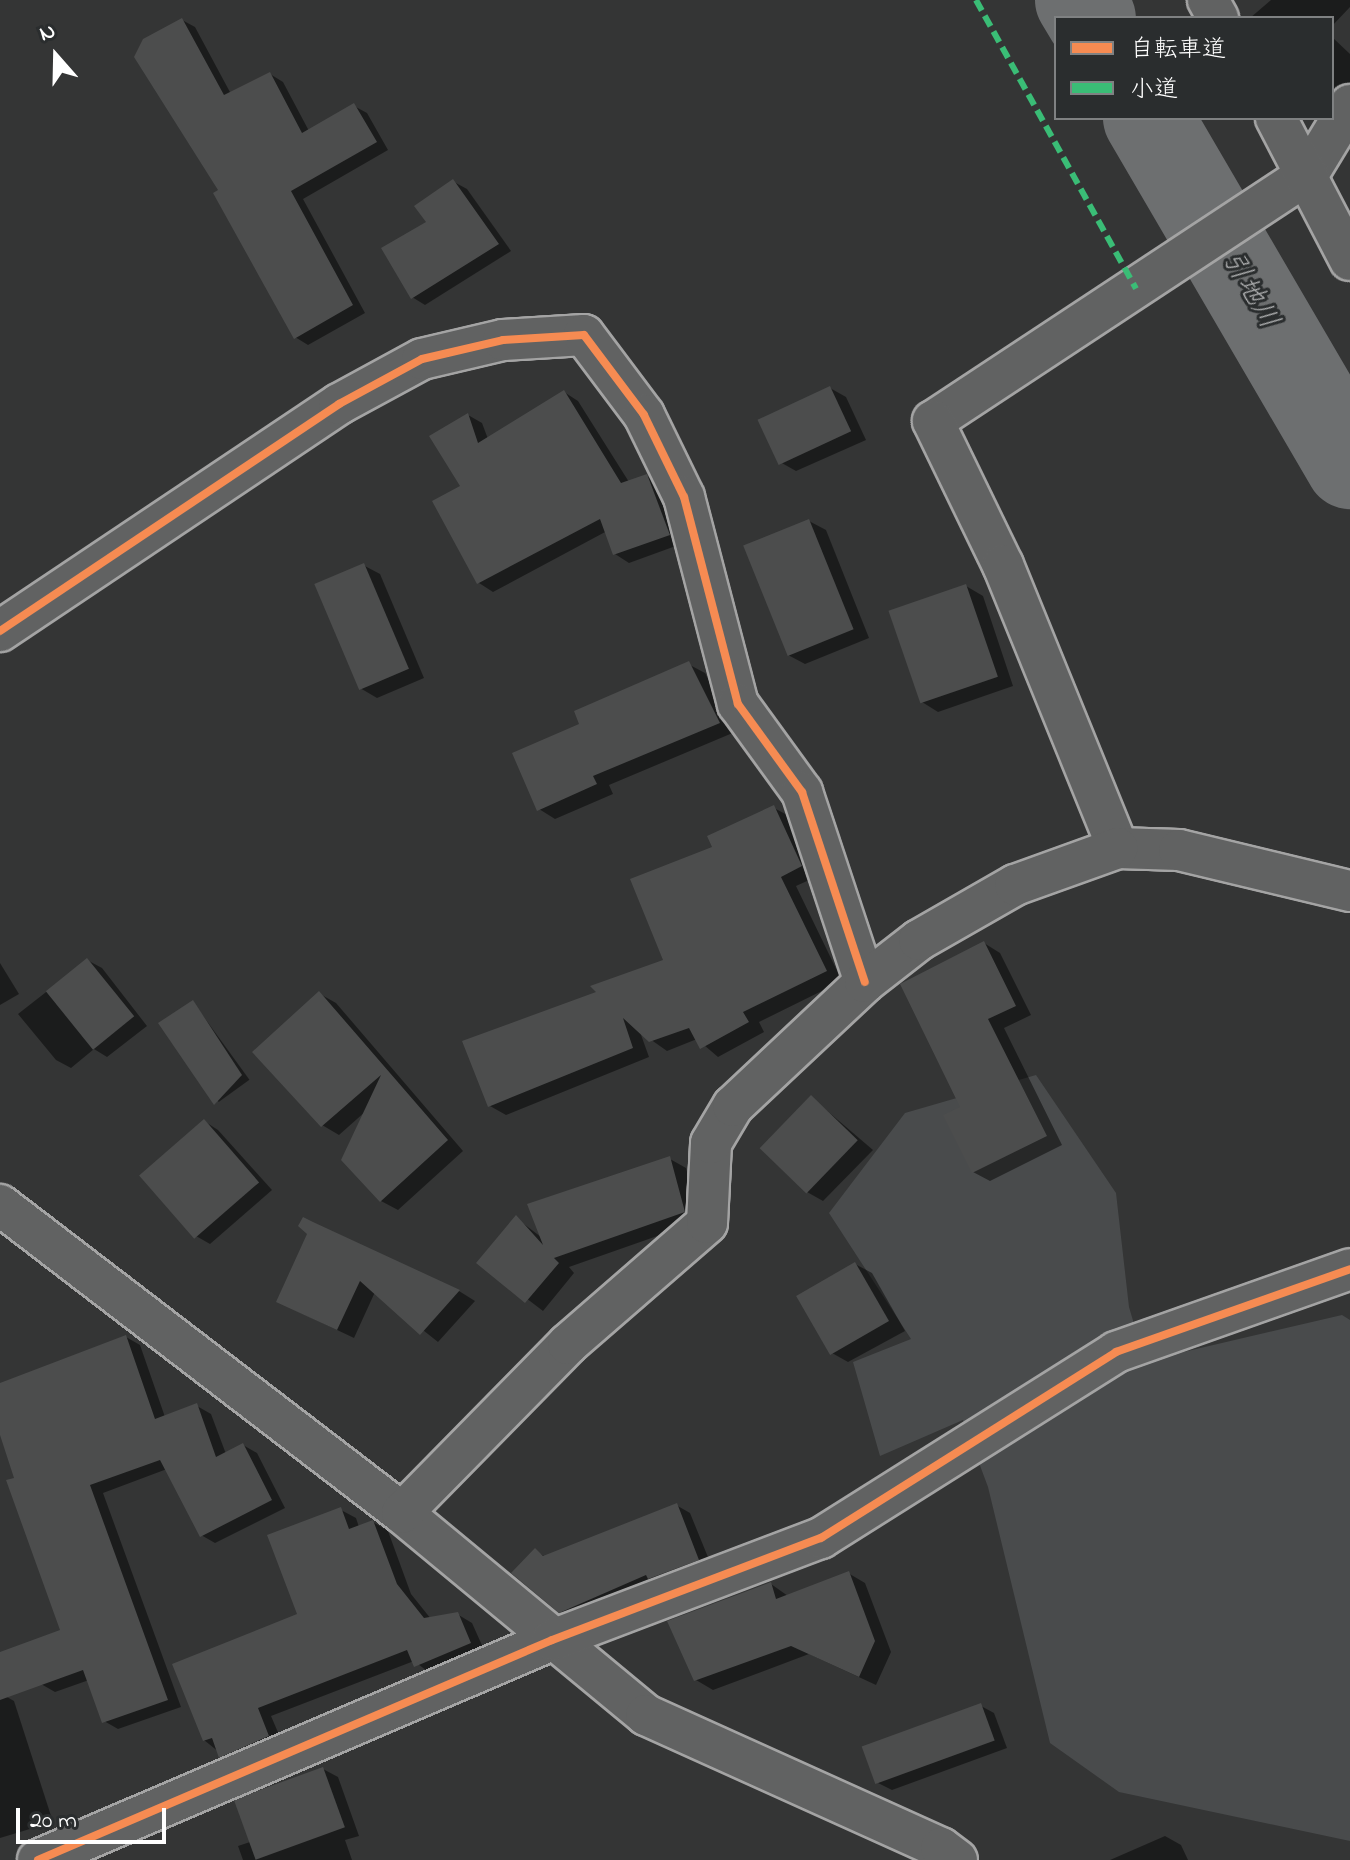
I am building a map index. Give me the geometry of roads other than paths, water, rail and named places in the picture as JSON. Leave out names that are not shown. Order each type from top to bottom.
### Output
[{"type":"street","points":[[1118,848],[1003,565],[933,421],[1308,174],[1350,105]]},
{"type":"street","points":[[1277,120],[1308,174],[1350,260]]},
{"type":"street","points":[[0,631],[339,404],[422,359],[503,340],[584,335],[644,415],[684,497],[738,704],[802,792],[865,982]]},
{"type":"street","points":[[402,1513],[568,1344],[707,1223],[711,1143],[733,1106],[865,982],[919,940],[1015,885],[1118,848],[1179,850],[1350,891]]},
{"type":"street","points":[[0,1205],[402,1513],[646,1715],[941,1848],[957,1860]]},
{"type":"street","points":[[58,1856],[552,1640],[821,1538],[1116,1352],[1350,1269]]},
{"type":"waterway","name":"引地川","points":[[1080,0],[1090,16]]},
{"type":"waterway","name":"引地川","points":[[1149,120],[1350,464]]}]
